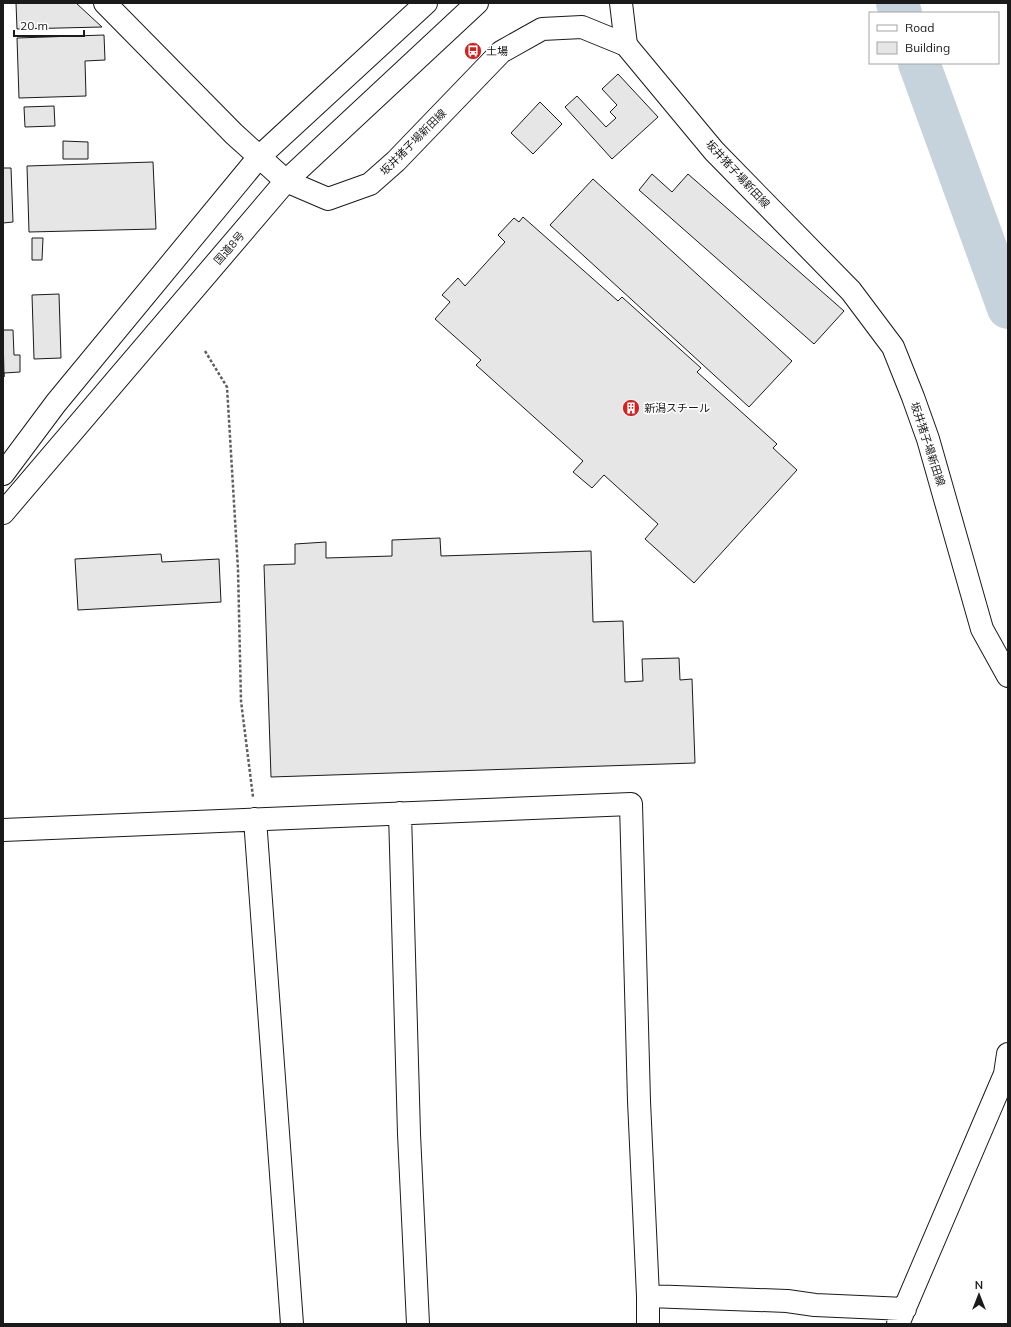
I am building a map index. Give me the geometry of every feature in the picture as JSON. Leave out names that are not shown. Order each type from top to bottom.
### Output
[{"type":"main road","points":[[105,3],[234,134],[286,182]]},
{"type":"main road","points":[[3,474],[62,397],[259,157],[426,3]]},
{"type":"main road","name":"国道8号","points":[[3,513],[286,182],[477,3]]},
{"type":"main road","points":[[621,3],[626,44]]},
{"type":"main road","name":"坂井猪子場新田線","points":[[286,182],[328,199],[370,184],[396,161],[501,52],[542,29],[582,27],[626,44],[714,151],[851,291],[893,347],[928,439],[982,629],[1008,676]]},
{"type":"main road","points":[[3,830],[632,804],[639,1101],[648,1324]]},
{"type":"main road","points":[[400,813],[409,1134],[418,1324]]},
{"type":"main road","points":[[255,819],[292,1324]]},
{"type":"main road","points":[[648,1296],[787,1301],[901,1316],[1005,1074],[1008,1054]]},
{"type":"path","points":[[205,351],[227,387],[238,569],[242,701],[255,819]]},
{"type":"building","points":[[16,3],[76,3],[102,27],[17,29]]},
{"type":"building","points":[[104,35],[105,60],[85,61],[86,96],[19,98],[17,38]]},
{"type":"building","points":[[618,74],[658,117],[612,159],[565,107],[577,96],[606,127],[616,118],[610,112],[617,105],[602,89]]},
{"type":"building","points":[[540,102],[562,124],[533,154],[511,133]]},
{"type":"building","points":[[54,106],[55,126],[25,127],[24,107]]},
{"type":"building","points":[[63,141],[88,142],[88,159],[63,159]]},
{"type":"building","points":[[153,162],[156,229],[29,232],[27,166]]},
{"type":"building","points":[[3,168],[11,168],[13,222],[3,223]]},
{"type":"building","points":[[652,174],[672,192],[688,174],[844,311],[814,344],[639,190]]},
{"type":"building","points":[[593,179],[792,361],[749,407],[550,225]]},
{"type":"building","name":"新潟スチール","points":[[523,217],[618,301],[622,297],[701,368],[697,372],[777,444],[773,448],[797,470],[694,583],[645,539],[658,524],[604,475],[592,488],[573,472],[583,461],[476,365],[481,360],[435,319],[450,302],[442,295],[458,278],[465,286],[505,242],[498,235],[514,218],[519,222]]},
{"type":"building","points":[[32,238],[43,238],[42,260],[32,260]]},
{"type":"building","points":[[59,294],[61,358],[34,359],[32,295]]},
{"type":"building","points":[[3,330],[13,330],[14,355],[20,355],[20,372],[4,373],[4,377]]},
{"type":"building","points":[[440,538],[441,556],[591,551],[593,622],[623,621],[625,682],[643,681],[642,659],[679,658],[680,680],[692,679],[695,763],[271,777],[264,565],[295,564],[295,544],[326,542],[326,558],[392,556],[392,540]]},
{"type":"building","points":[[161,554],[162,562],[219,559],[221,602],[78,610],[75,559]]},
{"type":"waterway","points":[[897,3],[901,12]]},
{"type":"waterway","points":[[919,64],[1008,308]]},
{"type":"place","name":"土場","points":[[473,51]]},
{"type":"place","name":"新潟スチール","points":[[631,408]]}]
